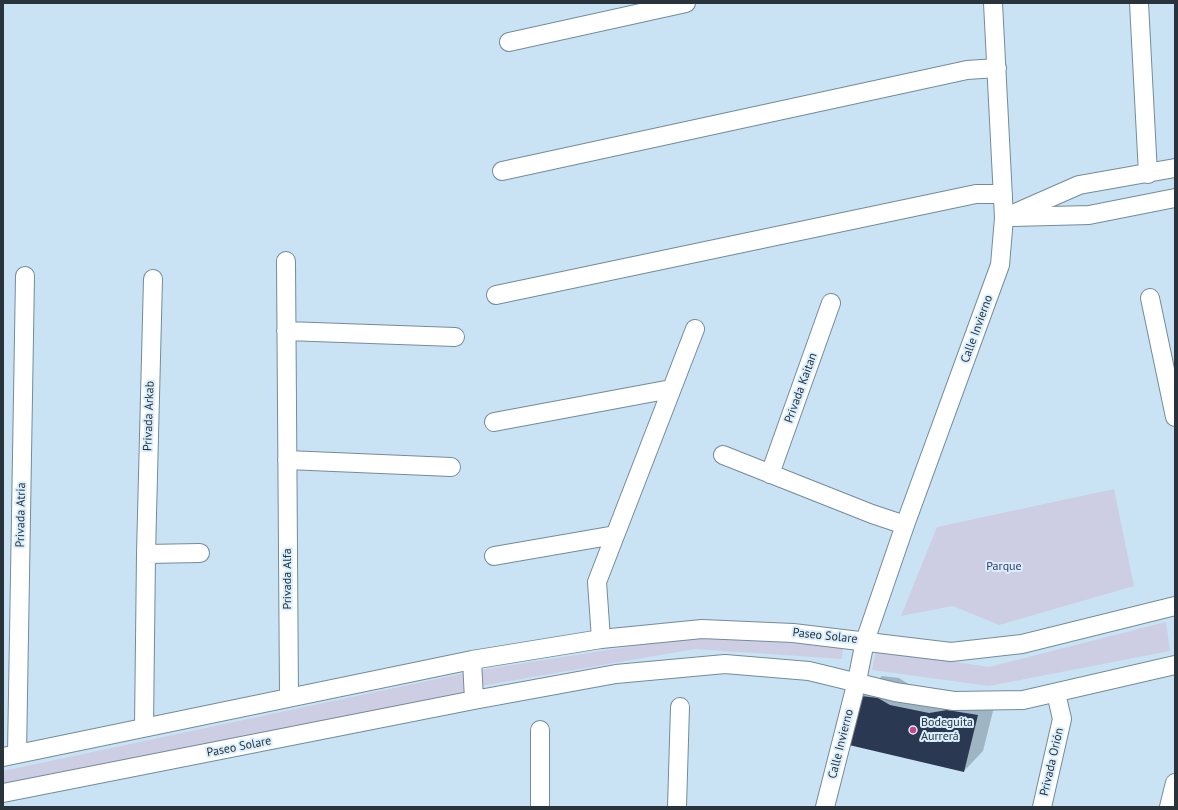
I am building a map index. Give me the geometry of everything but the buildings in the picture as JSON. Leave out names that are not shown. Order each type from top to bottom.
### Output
[{"type":"street","points":[[509,42],[686,3]]},
{"type":"street","name":"Calle Invierno","points":[[825,807],[866,641],[905,525],[1000,265],[1004,218],[993,3]]},
{"type":"street","points":[[1139,3],[1148,174]]},
{"type":"street","points":[[502,171],[959,72],[997,68]]},
{"type":"street","points":[[1004,218],[1079,185],[1148,174],[1175,168]]},
{"type":"street","points":[[496,295],[976,194],[1003,194]]},
{"type":"street","points":[[1004,218],[1088,215],[1175,198]]},
{"type":"street","name":"Privada Alfa","points":[[286,261],[289,698]]},
{"type":"street","name":"Privada Atria","points":[[10,755],[25,276]]},
{"type":"street","name":"Privada Arkab","points":[[144,728],[146,554],[153,279]]},
{"type":"street","points":[[1150,298],[1175,417]]},
{"type":"street","name":"Privada Kaitan","points":[[770,474],[831,303]]},
{"type":"street","points":[[600,639],[597,582],[695,329]]},
{"type":"street","points":[[286,331],[455,337]]},
{"type":"street","points":[[494,422],[671,389]]},
{"type":"street","points":[[723,455],[872,514],[905,525]]},
{"type":"street","points":[[287,460],[451,467]]},
{"type":"street","points":[[494,556],[615,536]]},
{"type":"street","points":[[146,554],[200,552]]},
{"type":"street","name":"Paseo Solare","points":[[10,755],[472,660],[600,639],[702,628],[793,633],[866,641],[891,646],[951,652],[1022,644],[1175,606]]},
{"type":"street","points":[[472,660],[474,700]]},
{"type":"street","name":"Paseo Solare","points":[[3,793],[474,700],[616,674],[725,664],[809,671],[857,681],[895,692],[954,701],[1023,700],[1175,665]]},
{"type":"street","name":"Privada Orión","points":[[1042,807],[1062,719],[1056,693]]},
{"type":"street","points":[[677,807],[680,708]]},
{"type":"street","points":[[540,730],[540,807]]},
{"type":"street","points":[[1169,807],[1175,783]]},
{"type":"green space","name":"Parque","points":[[1114,489],[1134,586],[999,625],[953,606],[901,616],[937,527]]},
{"type":"green space","points":[[1166,622],[1170,651],[989,686],[872,670],[876,650],[989,667]]},
{"type":"green space","points":[[691,637],[843,646],[842,659],[695,649],[481,686],[480,670]]},
{"type":"green space","points":[[465,673],[467,693],[3,786],[3,771]]},
{"type":"place","name":"Bodeguita Aurrerá","points":[[913,730]]}]
